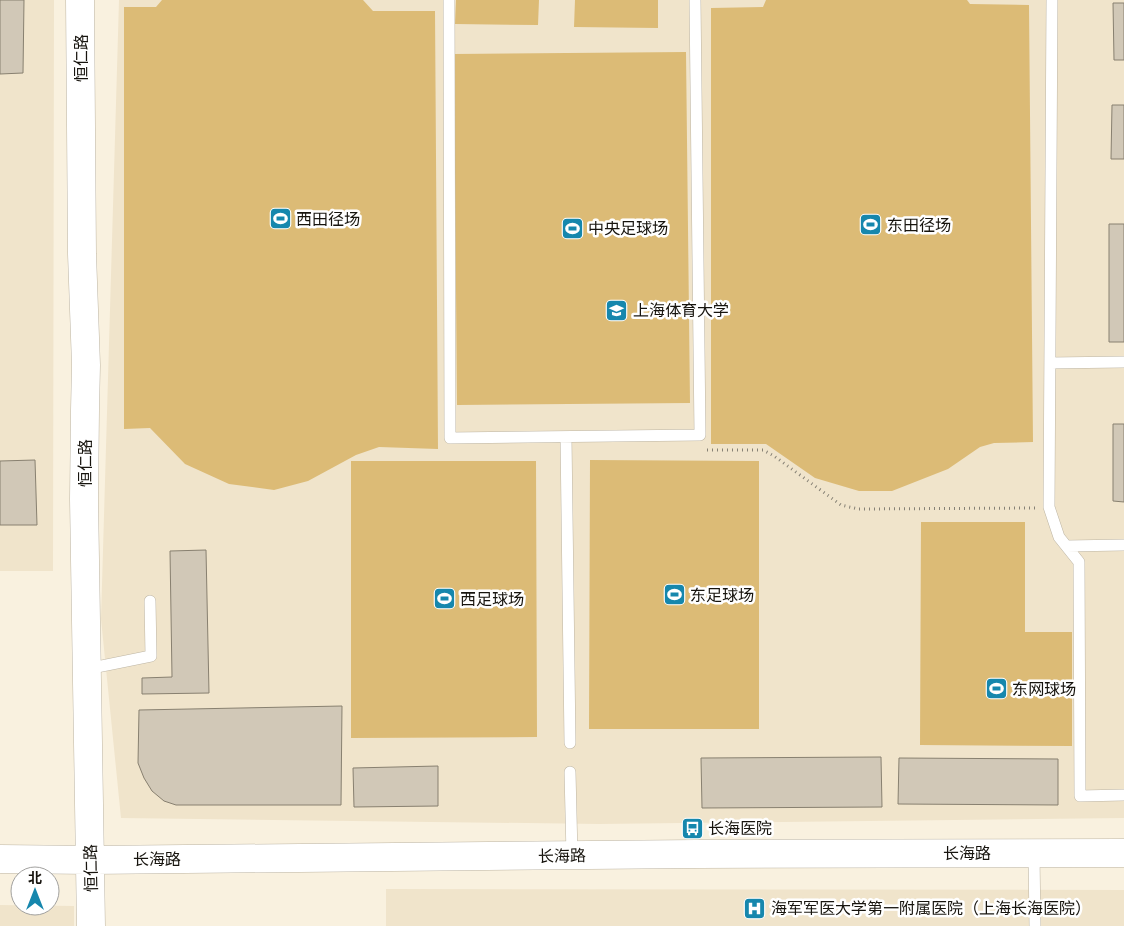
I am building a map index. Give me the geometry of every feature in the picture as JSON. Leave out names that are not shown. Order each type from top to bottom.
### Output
[{"type":"street","name":"恒仁路","points":[[80,0],[82,254],[86,365],[84,498],[91,926]]},
{"type":"street","name":"长海路","points":[[0,859],[1124,853]]},
{"type":"lane","points":[[449,0],[450,438],[700,435],[695,0]]},
{"type":"lane","points":[[1052,0],[1049,507],[1059,537],[1079,562],[1080,796],[1124,795]]},
{"type":"lane","points":[[1050,363],[1124,362]]},
{"type":"lane","points":[[566,437],[570,743]]},
{"type":"lane","points":[[1067,546],[1124,545]]},
{"type":"lane","points":[[87,669],[151,656],[150,601]]},
{"type":"lane","points":[[570,772],[572,856]]},
{"type":"lane","points":[[1034,853],[1035,926]]},
{"type":"path","points":[[700,435],[701,450],[763,450],[841,505],[858,509],[1049,507]]},
{"type":"shaded area","points":[[0,0],[54,0],[53,571],[0,571]]},
{"type":"shaded area","name":"上海体育大学","points":[[119,0],[1124,0],[1124,818],[599,824],[121,818],[101,619]]},
{"type":"shaded area","name":"西田径场","points":[[162,0],[363,0],[373,11],[435,11],[438,449],[379,447],[356,455],[308,481],[274,490],[229,484],[185,464],[150,428],[124,429],[124,7],[156,7]]},
{"type":"shaded area","points":[[456,0],[539,0],[538,25],[455,24]]},
{"type":"shaded area","points":[[575,0],[658,0],[658,28],[574,27]]},
{"type":"shaded area","name":"东田径场","points":[[766,0],[967,0],[970,4],[1029,5],[1033,442],[994,443],[980,447],[948,469],[892,491],[859,491],[815,478],[766,444],[711,444],[711,8],[763,7]]},
{"type":"shaded area","name":"中央足球场","points":[[686,52],[690,403],[457,405],[454,54]]},
{"type":"shaded area","name":"东足球场","points":[[590,460],[759,461],[759,729],[589,729]]},
{"type":"shaded area","name":"西足球场","points":[[351,461],[536,461],[537,737],[351,738]]},
{"type":"shaded area","name":"东网球场","points":[[921,522],[1025,522],[1025,632],[1072,632],[1072,746],[920,745]]},
{"type":"shaded area","name":"海军军医大学第一附属医院（上海长海医院）","points":[[386,889],[1124,890],[1124,926],[386,926]]},
{"type":"shaded area","points":[[0,905],[10,905],[10,916],[60,916],[60,906],[74,906],[74,926],[0,926]]},
{"type":"building","points":[[0,0],[24,0],[23,73],[0,74]]},
{"type":"building","points":[[1113,3],[1124,3],[1124,60],[1114,60]]},
{"type":"building","points":[[1112,105],[1124,105],[1124,159],[1111,159]]},
{"type":"building","points":[[1109,224],[1124,224],[1124,342],[1109,342]]},
{"type":"building","points":[[1113,424],[1124,424],[1124,502],[1113,501]]},
{"type":"building","points":[[35,460],[37,525],[0,525],[0,461]]},
{"type":"building","points":[[206,550],[209,693],[142,694],[142,678],[172,677],[170,551]]},
{"type":"building","points":[[342,706],[341,805],[176,805],[164,801],[152,791],[138,763],[139,710]]},
{"type":"building","points":[[881,757],[882,807],[702,808],[701,758]]},
{"type":"building","points":[[899,758],[1058,759],[1058,805],[898,804]]},
{"type":"building","points":[[438,766],[438,806],[354,807],[353,768]]},
{"type":"place","name":"西田径场","points":[[280,219]]},
{"type":"place","name":"东田径场","points":[[871,225]]},
{"type":"place","name":"中央足球场","points":[[572,228]]},
{"type":"place","name":"上海体育大学","points":[[617,310]]},
{"type":"place","name":"东足球场","points":[[674,595]]},
{"type":"place","name":"西足球场","points":[[444,599]]},
{"type":"place","name":"东网球场","points":[[996,689]]},
{"type":"place","name":"长海医院","points":[[692,828]]},
{"type":"place","name":"海军军医大学第一附属医院（上海长海医院）","points":[[755,908]]}]
